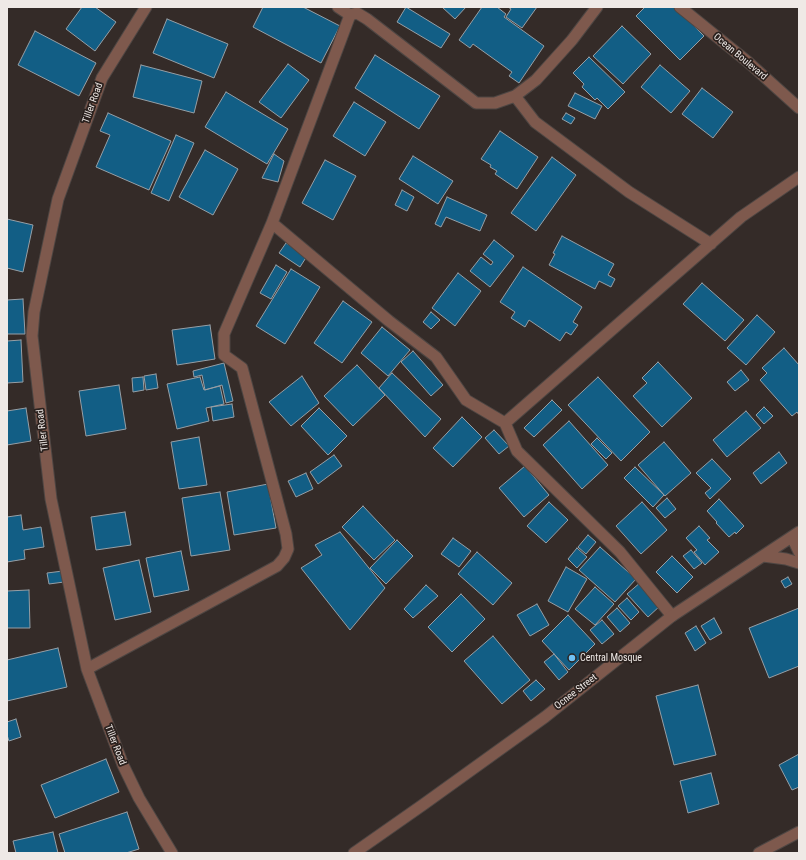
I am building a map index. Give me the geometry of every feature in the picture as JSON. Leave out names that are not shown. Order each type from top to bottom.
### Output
[{"type":"street","name":"Tiller Road","points":[[146,7],[102,78],[58,199],[34,312],[32,336],[51,499],[86,669],[123,766],[139,798],[172,853]]},
{"type":"street","points":[[338,7],[350,15],[357,13],[368,18],[476,102],[496,103],[515,96],[536,80],[572,40],[597,7]]},
{"type":"street","name":"Ocean Boulevard","points":[[680,7],[748,62],[799,108]]},
{"type":"street","points":[[86,669],[276,566],[284,558],[288,549],[286,534],[242,368],[224,355],[224,334],[272,223],[350,15]]},
{"type":"street","points":[[515,96],[535,122],[629,192],[711,244]]},
{"type":"street","points":[[505,423],[741,217],[799,177]]},
{"type":"street","points":[[272,223],[389,321],[436,357],[466,400],[505,423],[517,451],[620,552],[672,616]]},
{"type":"street","points":[[796,534],[799,552]]},
{"type":"street","name":"Ocnee Street","points":[[354,853],[545,717],[672,616],[796,534]]},
{"type":"street","points":[[763,556],[786,559],[799,563]]},
{"type":"street","points":[[759,853],[799,832]]},
{"type":"building","points":[[82,7],[95,7],[116,22],[95,51],[66,29]]},
{"type":"building","points":[[263,7],[303,7],[340,26],[321,63],[253,27]]},
{"type":"building","points":[[406,7],[450,34],[441,48],[397,22]]},
{"type":"building","points":[[442,7],[466,7],[455,19]]},
{"type":"building","points":[[482,7],[497,7],[506,14],[504,17],[544,46],[519,83],[509,76],[512,72],[473,44],[470,48],[459,40]]},
{"type":"building","points":[[508,7],[537,7],[522,28],[506,17],[511,9]]},
{"type":"building","points":[[645,7],[675,7],[704,36],[680,60],[636,16]]},
{"type":"building","points":[[167,19],[228,44],[214,78],[153,53]]},
{"type":"building","points":[[622,26],[651,54],[623,84],[593,56]]},
{"type":"building","points":[[35,31],[96,63],[79,96],[18,65]]},
{"type":"building","points":[[375,55],[440,96],[419,129],[355,88]]},
{"type":"building","points":[[589,57],[625,92],[608,109],[597,98],[595,100],[582,87],[584,84],[573,73]]},
{"type":"building","points":[[288,64],[309,80],[281,118],[259,102]]},
{"type":"building","points":[[141,65],[202,81],[194,113],[133,97]]},
{"type":"building","points":[[660,65],[690,91],[671,113],[641,87]]},
{"type":"building","points":[[702,88],[733,112],[713,138],[682,114]]},
{"type":"building","points":[[226,92],[288,129],[267,164],[205,127]]},
{"type":"building","points":[[575,93],[602,106],[595,119],[568,106]]},
{"type":"building","points":[[354,102],[386,122],[365,156],[333,136]]},
{"type":"building","points":[[108,113],[171,141],[149,190],[96,167],[110,135],[100,131]]},
{"type":"building","points":[[566,113],[575,118],[571,124],[562,119]]},
{"type":"building","points":[[500,131],[538,157],[517,189],[495,174],[497,171],[481,159]]},
{"type":"building","points":[[176,135],[194,143],[169,201],[151,193]]},
{"type":"building","points":[[205,150],[238,169],[213,215],[179,197]]},
{"type":"building","points":[[274,154],[284,161],[278,182],[262,178]]},
{"type":"building","points":[[413,156],[453,181],[438,204],[399,179]]},
{"type":"building","points":[[552,157],[576,175],[536,231],[511,213]]},
{"type":"building","points":[[325,160],[356,176],[333,220],[302,203]]},
{"type":"building","points":[[402,190],[414,197],[407,211],[395,205]]},
{"type":"building","points":[[447,197],[487,215],[480,231],[446,217],[441,227],[435,224]]},
{"type":"building","points":[[7,219],[33,225],[23,272],[7,268]]},
{"type":"building","points":[[562,236],[614,264],[608,275],[615,279],[611,287],[599,281],[595,289],[549,265],[555,254],[553,253]]},
{"type":"building","points":[[494,240],[514,256],[490,287],[470,271],[481,257],[491,265],[493,262],[483,254]]},
{"type":"building","points":[[286,243],[307,256],[300,267],[279,253]]},
{"type":"building","points":[[276,265],[287,272],[271,299],[260,293]]},
{"type":"building","points":[[523,267],[582,307],[573,322],[578,325],[571,335],[566,332],[560,341],[529,320],[525,327],[511,318],[515,312],[500,302]]},
{"type":"building","points":[[291,269],[320,287],[285,344],[256,326]]},
{"type":"building","points":[[458,273],[481,291],[455,326],[432,308]]},
{"type":"building","points":[[702,283],[744,320],[725,341],[683,304]]},
{"type":"building","points":[[23,299],[25,334],[7,334],[7,300]]},
{"type":"building","points":[[343,301],[372,322],[342,363],[314,343]]},
{"type":"building","points":[[431,312],[440,320],[431,329],[423,322]]},
{"type":"building","points":[[757,315],[775,332],[746,365],[727,348]]},
{"type":"building","points":[[210,325],[215,359],[177,365],[172,330]]},
{"type":"building","points":[[382,327],[410,350],[388,376],[361,353]]},
{"type":"building","points":[[21,340],[23,382],[7,383],[7,341]]},
{"type":"building","points":[[784,348],[799,365],[799,415],[797,412],[792,416],[760,380],[767,373],[762,368]]},
{"type":"building","points":[[413,351],[443,385],[431,396],[401,362]]},
{"type":"building","points":[[658,362],[692,398],[662,427],[633,396],[647,383],[642,378]]},
{"type":"building","points":[[224,363],[233,401],[226,403],[222,385],[205,390],[202,375],[194,377],[193,371]]},
{"type":"building","points":[[357,365],[385,395],[353,426],[324,396]]},
{"type":"building","points":[[741,370],[749,380],[735,391],[727,382]]},
{"type":"building","points":[[392,373],[441,419],[425,437],[379,388]]},
{"type":"building","points":[[156,374],[158,388],[146,390],[144,376]]},
{"type":"building","points":[[302,376],[319,403],[291,426],[269,402]]},
{"type":"building","points":[[143,377],[144,390],[133,392],[132,378]]},
{"type":"building","points":[[200,377],[204,390],[220,386],[224,404],[206,408],[209,421],[177,429],[167,384]]},
{"type":"building","points":[[598,377],[650,432],[621,461],[568,405]]},
{"type":"building","points":[[119,385],[126,429],[86,436],[79,391]]},
{"type":"building","points":[[552,400],[562,410],[534,437],[524,428]]},
{"type":"building","points":[[232,404],[234,417],[213,421],[211,407]]},
{"type":"building","points":[[764,407],[773,416],[764,424],[756,415]]},
{"type":"building","points":[[26,408],[31,441],[7,445],[7,411]]},
{"type":"building","points":[[319,408],[347,436],[328,455],[301,426]]},
{"type":"building","points":[[746,411],[761,428],[727,457],[713,440]]},
{"type":"building","points":[[462,417],[482,437],[453,467],[433,448]]},
{"type":"building","points":[[569,421],[608,465],[582,489],[543,445]]},
{"type":"building","points":[[494,430],[509,446],[499,454],[485,438]]},
{"type":"building","points":[[199,437],[207,485],[179,489],[171,442]]},
{"type":"building","points":[[597,438],[612,453],[606,459],[591,444]]},
{"type":"building","points":[[664,442],[691,473],[665,496],[638,465]]},
{"type":"building","points":[[779,452],[787,463],[761,484],[753,473]]},
{"type":"building","points":[[334,455],[342,466],[318,484],[310,472]]},
{"type":"building","points":[[712,459],[731,479],[710,499],[705,493],[711,488],[696,473]]},
{"type":"building","points":[[525,466],[549,495],[524,517],[499,488]]},
{"type":"building","points":[[635,467],[664,495],[653,507],[624,478]]},
{"type":"building","points":[[306,473],[313,489],[296,497],[288,481]]},
{"type":"building","points":[[268,484],[276,528],[234,535],[227,492]]},
{"type":"building","points":[[220,492],[230,550],[191,556],[182,498]]},
{"type":"building","points":[[667,498],[676,509],[665,518],[656,508]]},
{"type":"building","points":[[719,499],[744,526],[736,534],[735,532],[729,537],[707,511]]},
{"type":"building","points":[[549,502],[568,520],[546,543],[527,526]]},
{"type":"building","points":[[642,502],[667,530],[641,554],[616,526]]},
{"type":"building","points":[[363,506],[395,540],[374,560],[342,527]]},
{"type":"building","points":[[125,512],[131,545],[96,550],[91,517]]},
{"type":"building","points":[[21,515],[23,530],[41,527],[44,547],[24,550],[25,559],[7,562],[7,517]]},
{"type":"building","points":[[699,526],[710,538],[707,540],[719,552],[705,565],[694,552],[697,550],[686,538]]},
{"type":"building","points":[[340,532],[385,588],[350,630],[301,568],[322,555],[315,545]]},
{"type":"building","points":[[588,535],[596,542],[586,554],[578,547]]},
{"type":"building","points":[[453,538],[471,551],[459,567],[441,554]]},
{"type":"building","points":[[397,540],[413,556],[386,584],[370,568]]},
{"type":"building","points":[[600,547],[636,579],[615,602],[579,570]]},
{"type":"building","points":[[577,548],[587,557],[577,568],[568,559]]},
{"type":"building","points":[[691,550],[702,563],[694,569],[683,556]]},
{"type":"building","points":[[181,551],[189,590],[154,597],[146,558]]},
{"type":"building","points":[[477,552],[512,583],[493,605],[458,574]]},
{"type":"building","points":[[672,556],[693,577],[677,593],[656,572]]},
{"type":"building","points":[[139,560],[151,612],[115,620],[103,568]]},
{"type":"building","points":[[566,567],[587,579],[568,612],[548,601]]},
{"type":"building","points":[[63,571],[64,582],[49,584],[47,573]]},
{"type":"building","points":[[788,577],[792,584],[785,588],[781,581]]},
{"type":"building","points":[[641,582],[661,605],[648,617],[627,594]]},
{"type":"building","points":[[426,585],[438,596],[413,618],[404,609]]},
{"type":"building","points":[[595,587],[614,604],[595,625],[575,609]]},
{"type":"building","points":[[29,590],[30,628],[7,628],[7,591]]},
{"type":"building","points":[[461,594],[485,619],[452,652],[428,627]]},
{"type":"building","points":[[627,598],[639,612],[631,620],[618,606]]},
{"type":"building","points":[[537,604],[549,625],[530,636],[517,615]]},
{"type":"building","points":[[617,608],[630,623],[620,632],[607,617]]},
{"type":"building","points":[[799,608],[799,666],[769,678],[749,628]]},
{"type":"building","points":[[568,615],[595,644],[569,670],[542,641]]},
{"type":"building","points":[[714,618],[722,633],[710,640],[701,626]]},
{"type":"building","points":[[602,620],[614,634],[602,644],[590,630]]},
{"type":"building","points":[[696,626],[706,643],[695,651],[685,633]]},
{"type":"building","points":[[493,636],[530,680],[502,704],[464,661]]},
{"type":"building","points":[[58,648],[67,687],[7,701],[7,660]]},
{"type":"building","points":[[554,654],[568,672],[559,680],[544,662]]},
{"type":"building","points":[[536,680],[545,689],[531,701],[523,691]]},
{"type":"building","points":[[698,685],[716,755],[674,765],[656,696]]},
{"type":"building","points":[[16,719],[21,737],[9,741],[7,735],[7,722]]},
{"type":"building","points":[[799,754],[799,787],[792,790],[779,765]]},
{"type":"building","points":[[106,759],[119,792],[55,818],[41,785]]},
{"type":"building","points":[[711,773],[719,804],[688,813],[680,781]]},
{"type":"building","points":[[127,812],[139,849],[126,853],[65,853],[59,834]]},
{"type":"building","points":[[53,832],[58,853],[16,853],[13,841]]},
{"type":"place","name":"Central Mosque","points":[[572,658]]}]
